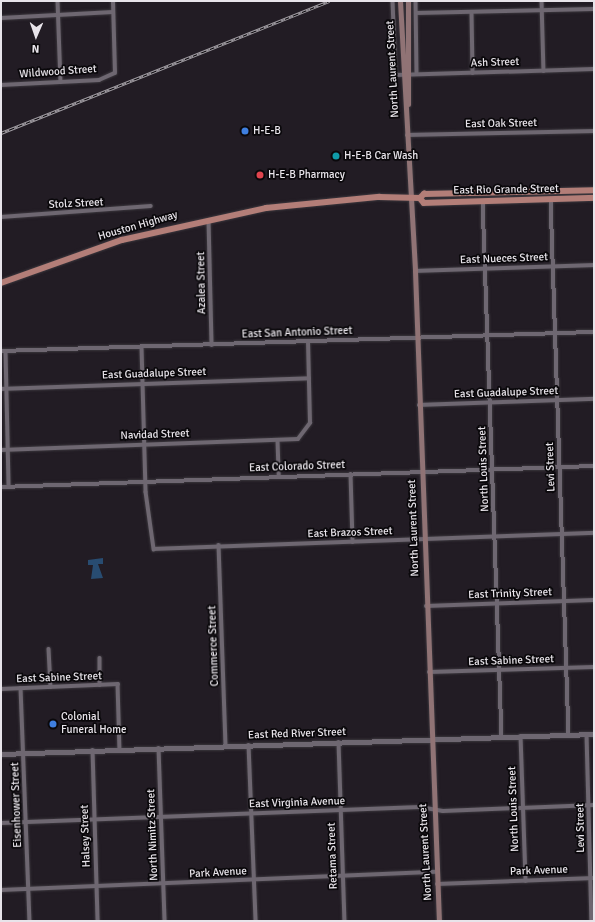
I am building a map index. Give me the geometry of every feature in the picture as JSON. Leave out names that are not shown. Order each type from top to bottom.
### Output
[{"type":"main road","name":"North Laurent Street","points":[[400,1],[406,74]]},
{"type":"main road","name":"North Laurent Street","points":[[408,1],[406,74],[407,135],[415,271],[430,739],[439,921]]},
{"type":"main road","name":"East Rio Grande Street","points":[[285,206],[379,197],[420,198],[424,194],[594,190]]},
{"type":"main road","name":"East Rio Grande Street","points":[[420,198],[424,203],[594,198]]},
{"type":"main road","name":"Houston Highway","points":[[1,282],[122,240],[209,220],[285,206]]},
{"type":"street","points":[[58,1],[61,82]]},
{"type":"street","points":[[1,18],[113,12],[113,1]]},
{"type":"street","name":"Ash Street","points":[[393,1],[396,74],[594,69]]},
{"type":"street","points":[[416,1],[416,74]]},
{"type":"street","points":[[542,1],[544,71]]},
{"type":"street","points":[[416,13],[472,13],[594,9]]},
{"type":"street","name":"Wildwood Street","points":[[1,85],[99,80],[115,73],[113,12]]},
{"type":"street","points":[[472,13],[473,73]]},
{"type":"street","name":"East Oak Street","points":[[407,135],[594,131]]},
{"type":"street","name":"Levi Street","points":[[551,199],[569,735]]},
{"type":"street","name":"North Louis Street","points":[[484,201],[502,737]]},
{"type":"street","name":"Stolz Street","points":[[1,217],[151,206]]},
{"type":"street","name":"Azalea Street","points":[[209,220],[212,345]]},
{"type":"street","name":"East Nueces Street","points":[[415,271],[594,265]]},
{"type":"street","name":"East San Antonio Street","points":[[1,351],[142,348],[594,332]]},
{"type":"street","points":[[308,342],[309,378]]},
{"type":"street","points":[[142,348],[146,482]]},
{"type":"street","points":[[6,351],[9,487]]},
{"type":"street","name":"East Guadalupe Street","points":[[1,389],[309,378]]},
{"type":"street","name":"Navidad Street","points":[[1,450],[144,444],[278,441],[298,439],[306,431],[310,422],[309,378]]},
{"type":"street","name":"East Guadalupe Street","points":[[419,405],[594,399]]},
{"type":"street","points":[[278,441],[279,477]]},
{"type":"street","name":"East Colorado Street","points":[[1,487],[594,466]]},
{"type":"street","points":[[351,474],[353,542]]},
{"type":"street","name":"East Brazos Street","points":[[146,482],[154,549],[219,545],[353,542],[594,533]]},
{"type":"street","name":"Commerce Street","points":[[219,545],[226,746]]},
{"type":"street","name":"East Trinity Street","points":[[426,606],[594,600]]},
{"type":"street","points":[[49,649],[51,687]]},
{"type":"street","points":[[100,658],[100,685]]},
{"type":"street","name":"East Sabine Street","points":[[428,672],[594,667]]},
{"type":"street","name":"East Sabine Street","points":[[1,689],[118,684],[120,750]]},
{"type":"street","name":"Eisenhower Street","points":[[21,688],[25,753],[30,921]]},
{"type":"street","name":"Levi Street","points":[[587,734],[592,806],[592,921]]},
{"type":"street","name":"East Red River Street","points":[[1,754],[594,734]]},
{"type":"street","name":"North Louis Street","points":[[521,736],[526,881]]},
{"type":"street","name":"Retama Street","points":[[338,742],[345,921]]},
{"type":"street","points":[[250,745],[251,813],[256,921]]},
{"type":"street","name":"North Nimitz Street","points":[[159,748],[165,921]]},
{"type":"street","name":"Halsey Street","points":[[93,750],[98,921]]},
{"type":"street","name":"East Virginia Avenue","points":[[1,823],[420,807],[433,810],[592,806]]},
{"type":"street","name":"Park Avenue","points":[[1,890],[436,872]]},
{"type":"street","name":"Park Avenue","points":[[437,884],[592,878]]},
{"type":"water","points":[[103,558],[103,564],[98,564],[103,578],[91,579],[93,565],[88,565],[88,560]]},
{"type":"railway","points":[[1,133],[330,1]]},
{"type":"place","name":"H-E-B","points":[[245,131]]},
{"type":"place","name":"H-E-B Car Wash","points":[[336,156]]},
{"type":"place","name":"H-E-B Pharmacy","points":[[260,175]]},
{"type":"place","name":"Colonial Funeral Home","points":[[53,724]]}]
